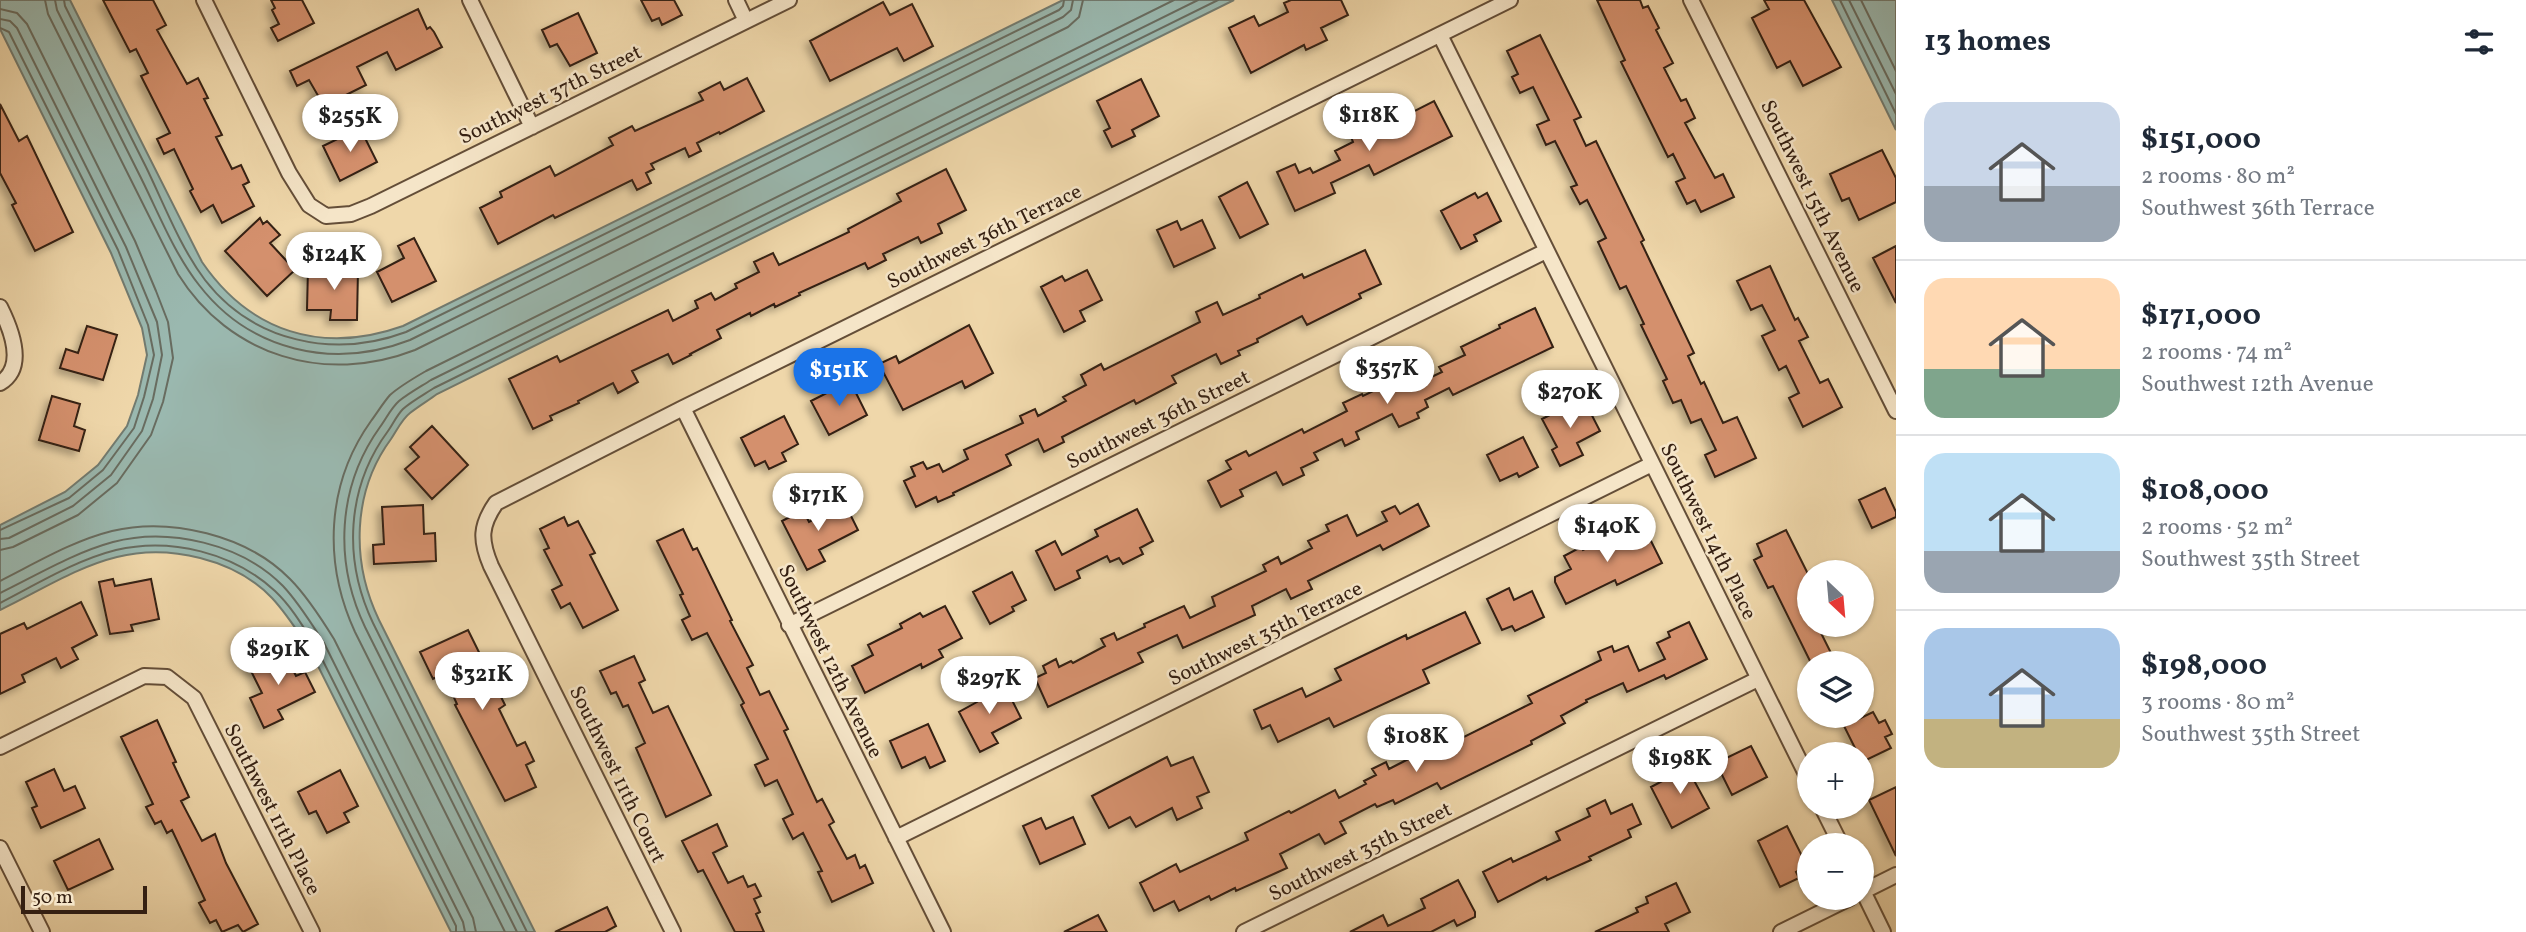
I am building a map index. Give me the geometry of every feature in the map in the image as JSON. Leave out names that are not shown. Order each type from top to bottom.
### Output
[{"type":"street","name":"Southwest 37th Street","points":[[204,0],[289,173],[309,205],[326,216],[351,214],[371,206],[789,0]]},
{"type":"street","points":[[470,0],[532,127]]},
{"type":"street","points":[[736,0],[746,21]]},
{"type":"street","name":"Southwest 36th Terrace","points":[[485,519],[496,503],[520,489],[1510,0]]},
{"type":"street","name":"Southwest 15th Avenue","points":[[1691,0],[1896,411]]},
{"type":"street","name":"Southwest 14th Place","points":[[1440,35],[1797,756]]},
{"type":"street","name":"Southwest 36th Street","points":[[789,625],[1546,251]]},
{"type":"street","points":[[0,307],[12,331],[15,363],[5,381],[0,383]]},
{"type":"street","name":"Southwest 12th Avenue","points":[[683,408],[943,932]]},
{"type":"street","name":"Southwest 35th Terrace","points":[[896,838],[1652,464]]},
{"type":"street","name":"Southwest 11th Court","points":[[485,519],[483,548],[491,566],[673,932]]},
{"type":"street","name":"Southwest 11th Place","points":[[0,747],[144,676],[167,677],[194,698],[312,932]]},
{"type":"street","name":"Southwest 35th Street","points":[[1244,932],[1758,679]]},
{"type":"street","points":[[0,848],[42,932]]},
{"type":"street","points":[[1874,885],[1896,875]]},
{"type":"street","points":[[1781,932],[1824,910]]},
{"type":"street","points":[[1870,910],[1883,932]]},
{"type":"water","points":[[0,0],[70,0],[202,262],[221,286],[242,306],[265,321],[316,337],[344,338],[403,326],[1063,0],[1234,0],[437,394],[404,418],[378,460],[363,504],[360,551],[364,575],[379,620],[535,932],[451,932],[310,650],[283,610],[257,585],[220,564],[200,558],[158,552],[137,553],[87,567],[0,610],[0,525],[65,492],[98,465],[127,426],[138,395],[147,355],[142,328],[111,253],[0,29]]},
{"type":"water","points":[[1832,0],[1896,0],[1896,130]]},
{"type":"building","points":[[103,0],[153,0],[166,25],[157,30],[187,84],[198,78],[208,98],[204,99],[222,135],[216,137],[232,169],[241,165],[249,182],[243,185],[254,206],[222,223],[213,205],[201,212],[174,149],[164,154],[157,139],[170,133],[141,76],[148,73],[136,49],[130,52]]},
{"type":"building","points":[[271,0],[302,0],[314,23],[278,41],[271,28],[279,24],[272,10],[275,8]]},
{"type":"building","points":[[641,0],[674,0],[682,15],[662,25],[659,18],[652,21]]},
{"type":"building","points":[[1291,0],[1341,0],[1348,15],[1321,28],[1327,40],[1306,50],[1304,45],[1251,73],[1229,28],[1254,16],[1259,26],[1288,12],[1284,3]]},
{"type":"building","points":[[1597,0],[1640,0],[1643,8],[1648,6],[1659,28],[1656,30],[1673,63],[1664,68],[1681,101],[1686,99],[1695,118],[1685,123],[1715,178],[1723,174],[1734,197],[1701,212],[1695,200],[1687,204],[1676,182],[1685,178],[1673,154],[1668,157],[1621,62],[1625,60]]},
{"type":"building","points":[[1764,0],[1804,0],[1841,67],[1803,86],[1790,61],[1777,68],[1752,18],[1769,9]]},
{"type":"building","points":[[883,2],[890,15],[912,4],[933,46],[904,61],[897,48],[830,81],[810,41]]},
{"type":"building","points":[[418,9],[427,29],[430,27],[442,47],[396,70],[387,52],[357,67],[366,85],[324,106],[309,80],[297,86],[290,71]]},
{"type":"building","points":[[578,13],[597,53],[570,66],[557,44],[550,47],[542,30]]},
{"type":"building","points":[[1540,35],[1581,117],[1574,120],[1586,146],[1596,141],[1644,240],[1641,242],[1694,353],[1688,356],[1701,384],[1704,382],[1723,423],[1737,417],[1756,458],[1715,477],[1705,455],[1716,450],[1701,419],[1691,423],[1681,400],[1673,403],[1663,381],[1667,379],[1641,325],[1644,324],[1626,286],[1620,289],[1598,242],[1606,238],[1587,200],[1580,204],[1571,187],[1577,185],[1555,141],[1546,145],[1537,125],[1549,120],[1533,87],[1520,93],[1512,77],[1518,74],[1507,51]]},
{"type":"building","points":[[747,78],[764,111],[697,143],[701,151],[689,157],[685,148],[651,164],[654,169],[646,173],[651,183],[637,190],[632,180],[555,218],[553,215],[498,244],[480,208],[502,197],[500,192],[550,166],[555,176],[613,145],[609,138],[632,126],[635,131],[703,100],[699,93],[720,82],[724,90]]},
{"type":"building","points":[[1141,79],[1159,116],[1132,130],[1135,136],[1112,147],[1104,131],[1110,128],[1097,101]]},
{"type":"building","points":[[1434,101],[1452,136],[1374,175],[1369,165],[1331,183],[1335,193],[1295,211],[1277,172],[1295,164],[1299,173],[1310,168],[1313,173],[1340,160],[1335,151],[1353,142],[1351,137],[1387,119],[1386,116],[1405,107],[1409,114]]},
{"type":"building","points":[[0,104],[19,141],[27,136],[73,232],[35,251],[12,205],[16,203],[0,173]]},
{"type":"building","points":[[360,128],[377,162],[340,181],[323,146]]},
{"type":"building","points":[[1882,150],[1896,178],[1896,202],[1859,220],[1849,198],[1842,201],[1830,174]]},
{"type":"building","points":[[946,169],[966,210],[938,224],[942,233],[921,243],[918,237],[883,254],[886,260],[868,269],[865,263],[775,307],[774,304],[751,316],[750,313],[717,330],[721,338],[691,355],[673,364],[668,354],[632,371],[638,382],[618,393],[613,383],[550,416],[552,420],[533,429],[509,379],[557,356],[560,362],[668,310],[673,321],[698,308],[695,301],[711,293],[715,300],[737,288],[735,284],[759,272],[754,262],[773,253],[779,265],[849,232],[848,229],[901,201],[897,194]]},
{"type":"building","points":[[1247,182],[1268,224],[1240,238],[1219,197]]},
{"type":"building","points":[[1475,193],[1478,198],[1487,193],[1501,221],[1474,235],[1477,241],[1461,249],[1441,211]]},
{"type":"building","points":[[260,218],[263,224],[267,221],[280,235],[270,243],[295,270],[267,296],[225,251]]},
{"type":"building","points":[[1202,220],[1215,248],[1174,267],[1157,230],[1177,221],[1181,230]]},
{"type":"building","points":[[414,238],[436,281],[392,302],[377,272],[404,258],[398,246]]},
{"type":"building","points":[[1896,246],[1896,303],[1873,258]]},
{"type":"building","points":[[1365,250],[1381,284],[1359,294],[1361,298],[1307,325],[1302,316],[1257,339],[1258,342],[1238,351],[1240,355],[1221,364],[1216,354],[1172,376],[1176,383],[1136,404],[1134,400],[1062,437],[1064,442],[1044,452],[1038,439],[1006,455],[1011,465],[953,493],[954,495],[938,502],[936,497],[916,507],[904,481],[915,476],[911,467],[923,462],[927,469],[939,464],[943,472],[968,459],[964,450],[1023,423],[1020,416],[1035,409],[1038,416],[1066,401],[1063,397],[1086,385],[1081,375],[1101,364],[1104,370],[1200,322],[1196,312],[1217,302],[1223,315],[1302,274],[1304,278]]},
{"type":"building","points":[[1770,266],[1795,320],[1798,318],[1808,337],[1799,341],[1820,383],[1828,379],[1842,407],[1803,427],[1789,398],[1799,393],[1786,366],[1779,370],[1762,336],[1775,330],[1762,305],[1751,310],[1737,281]]},
{"type":"building","points":[[308,268],[358,269],[357,320],[330,320],[331,310],[307,310]]},
{"type":"building","points":[[1087,270],[1102,300],[1080,311],[1085,321],[1064,332],[1041,287],[1062,276],[1065,281]]},
{"type":"building","points":[[1535,308],[1553,347],[1453,395],[1449,388],[1425,400],[1428,407],[1417,413],[1419,418],[1399,427],[1392,414],[1356,432],[1359,439],[1345,446],[1342,439],[1314,453],[1318,460],[1301,468],[1304,475],[1283,485],[1276,472],[1240,490],[1243,496],[1221,507],[1208,481],[1231,469],[1226,461],[1246,451],[1249,456],[1302,429],[1304,433],[1347,411],[1343,403],[1398,379],[1404,390],[1442,372],[1439,367],[1465,355],[1461,347]]},
{"type":"building","points":[[969,325],[993,373],[965,388],[962,381],[903,410],[879,364],[896,356],[899,363]]},
{"type":"building","points":[[87,326],[117,335],[103,380],[60,368],[66,349],[78,353]]},
{"type":"building","points":[[850,381],[867,415],[829,435],[811,401]]},
{"type":"building","points":[[52,396],[80,404],[74,426],[85,430],[79,451],[39,440]]},
{"type":"building","points":[[1583,398],[1600,431],[1577,443],[1583,455],[1560,466],[1552,450],[1557,447],[1542,419]]},
{"type":"building","points":[[784,416],[798,444],[782,453],[786,461],[769,469],[765,461],[755,466],[741,438]]},
{"type":"building","points":[[432,426],[468,465],[432,499],[405,469],[419,457],[410,447]]},
{"type":"building","points":[[1523,437],[1538,467],[1519,477],[1517,473],[1500,481],[1487,455]]},
{"type":"building","points":[[1885,488],[1896,517],[1872,528],[1859,500]]},
{"type":"building","points":[[845,504],[858,530],[819,550],[825,561],[807,570],[782,521],[803,510],[809,522]]},
{"type":"building","points":[[1418,504],[1429,526],[1383,550],[1380,545],[1308,581],[1312,589],[1291,599],[1286,589],[1252,606],[1255,615],[1183,648],[1177,635],[1138,653],[1143,662],[1048,707],[1035,678],[1046,673],[1043,666],[1056,659],[1059,667],[1071,661],[1073,663],[1105,646],[1101,639],[1114,633],[1117,640],[1184,606],[1190,618],[1215,606],[1212,597],[1266,571],[1263,565],[1278,557],[1281,564],[1312,548],[1308,541],[1329,531],[1326,525],[1347,515],[1357,536],[1387,521],[1382,512],[1395,506],[1400,514]]},
{"type":"building","points":[[423,505],[424,534],[435,533],[436,561],[374,564],[373,545],[384,544],[382,507]]},
{"type":"building","points":[[1137,509],[1153,541],[1140,548],[1143,554],[1123,564],[1119,558],[1110,562],[1107,556],[1077,571],[1080,578],[1055,590],[1036,551],[1055,541],[1062,555],[1098,536],[1095,530]]},
{"type":"building","points":[[564,517],[568,526],[578,521],[595,553],[590,555],[618,610],[583,628],[570,603],[561,608],[552,590],[562,585],[544,550],[549,548],[540,529]]},
{"type":"building","points":[[1644,527],[1662,563],[1617,585],[1615,580],[1566,604],[1555,582],[1555,577],[1571,569],[1564,556],[1581,547],[1583,550],[1614,534],[1617,541]]},
{"type":"building","points":[[683,529],[693,550],[697,548],[753,665],[747,668],[760,695],[769,691],[788,729],[784,731],[817,802],[822,799],[834,822],[829,825],[847,859],[855,855],[860,868],[865,865],[873,883],[832,902],[818,872],[822,871],[803,833],[793,839],[783,819],[793,814],[777,780],[765,786],[755,765],[768,759],[741,705],[744,703],[707,633],[692,640],[682,620],[690,616],[680,595],[683,594],[657,541]]},
{"type":"building","points":[[1786,530],[1801,560],[1797,560],[1797,635],[1773,586],[1768,588],[1754,560],[1762,556],[1757,544]]},
{"type":"building","points":[[1012,572],[1026,600],[1012,607],[1014,611],[990,624],[973,592]]},
{"type":"building","points":[[113,579],[115,586],[151,579],[159,619],[131,625],[133,631],[110,634],[99,582]]},
{"type":"building","points":[[1509,588],[1514,600],[1532,591],[1544,617],[1515,631],[1512,626],[1502,630],[1487,599]]},
{"type":"building","points":[[81,602],[97,635],[72,648],[78,659],[61,668],[56,658],[22,675],[25,682],[0,694],[0,634],[24,623],[27,629]]},
{"type":"building","points":[[945,606],[962,638],[939,650],[943,657],[922,668],[921,664],[865,693],[852,666],[873,655],[868,645],[902,628],[900,624],[920,613],[923,617]]},
{"type":"building","points":[[1465,612],[1480,643],[1423,670],[1429,683],[1334,727],[1329,718],[1278,742],[1270,725],[1262,729],[1254,710],[1302,688],[1306,697],[1341,680],[1335,669],[1406,635],[1407,639]]},
{"type":"building","points":[[1689,622],[1707,659],[1666,679],[1664,675],[1627,692],[1623,683],[1586,700],[1587,702],[1561,716],[1565,723],[1531,741],[1532,744],[1441,789],[1437,783],[1395,804],[1393,800],[1377,807],[1375,804],[1340,822],[1346,833],[1325,844],[1319,834],[1280,854],[1287,868],[1211,900],[1209,896],[1179,911],[1174,901],[1154,911],[1140,883],[1176,864],[1180,872],[1248,840],[1245,833],[1335,790],[1339,798],[1366,784],[1364,781],[1376,775],[1372,769],[1386,762],[1389,769],[1422,752],[1419,747],[1449,732],[1454,742],[1532,703],[1528,696],[1601,660],[1598,652],[1612,646],[1614,652],[1628,646],[1639,671],[1665,659],[1657,643],[1670,637],[1668,632]]},
{"type":"building","points":[[468,630],[505,705],[499,709],[517,746],[525,742],[534,761],[526,765],[536,787],[505,801],[455,705],[457,704],[443,674],[433,679],[420,652]]},
{"type":"building","points":[[1798,637],[1823,637],[1830,651],[1805,651]]},
{"type":"building","points":[[283,650],[296,676],[305,672],[315,692],[278,710],[283,719],[264,728],[250,698],[262,693],[249,667]]},
{"type":"building","points":[[634,656],[645,680],[639,683],[653,713],[668,706],[711,795],[666,817],[636,748],[645,743],[628,705],[623,707],[616,692],[611,694],[600,671]]},
{"type":"building","points":[[985,687],[990,696],[1006,688],[1021,718],[992,733],[998,743],[980,752],[959,712],[977,702],[972,694]]},
{"type":"building","points":[[1874,714],[1879,723],[1885,720],[1892,734],[1885,737],[1891,748],[1874,756],[1874,742],[1852,742],[1845,728],[1874,728]]},
{"type":"building","points":[[157,720],[189,797],[181,801],[202,841],[215,834],[226,863],[258,924],[243,932],[238,925],[222,932],[216,920],[210,923],[199,903],[205,900],[172,830],[167,833],[161,821],[155,824],[146,807],[153,804],[121,737]]},
{"type":"building","points":[[928,724],[945,761],[930,768],[925,757],[902,768],[890,741]]},
{"type":"building","points":[[1751,746],[1767,777],[1732,795],[1716,763]]},
{"type":"building","points":[[1167,757],[1171,766],[1193,757],[1209,792],[1197,797],[1202,808],[1177,820],[1172,808],[1136,827],[1130,817],[1109,828],[1092,796]]},
{"type":"building","points":[[1684,762],[1709,808],[1672,828],[1651,787],[1672,776],[1668,770]]},
{"type":"building","points":[[54,769],[64,791],[75,786],[85,808],[41,828],[32,808],[37,806],[26,782]]},
{"type":"building","points":[[340,770],[358,806],[344,813],[349,822],[327,833],[316,811],[309,814],[298,792]]},
{"type":"building","points":[[1896,787],[1896,856],[1874,810],[1874,798]]},
{"type":"building","points":[[1605,800],[1611,814],[1632,804],[1641,824],[1628,830],[1631,837],[1589,857],[1591,860],[1547,880],[1546,877],[1498,902],[1483,872],[1511,858],[1513,862],[1560,840],[1556,832],[1590,816],[1587,809]]},
{"type":"building","points":[[1073,817],[1085,844],[1040,864],[1023,826],[1041,818],[1046,829]]},
{"type":"building","points":[[717,824],[727,846],[713,853],[728,883],[743,876],[748,887],[755,884],[761,896],[754,899],[760,912],[756,914],[764,932],[735,932],[703,870],[698,872],[682,841]]},
{"type":"building","points":[[1787,826],[1797,846],[1797,879],[1780,887],[1758,841]]},
{"type":"building","points":[[99,839],[113,869],[68,890],[54,861]]},
{"type":"building","points":[[1458,880],[1475,917],[1457,926],[1454,920],[1431,932],[1350,932],[1383,915],[1388,926],[1425,908],[1421,899]]},
{"type":"building","points":[[1676,883],[1690,912],[1665,924],[1669,932],[1595,932],[1638,912],[1636,908],[1648,903],[1646,897]]},
{"type":"building","points":[[607,907],[616,926],[605,932],[555,932]]},
{"type":"building","points":[[1098,915],[1107,932],[1064,932]]}]
